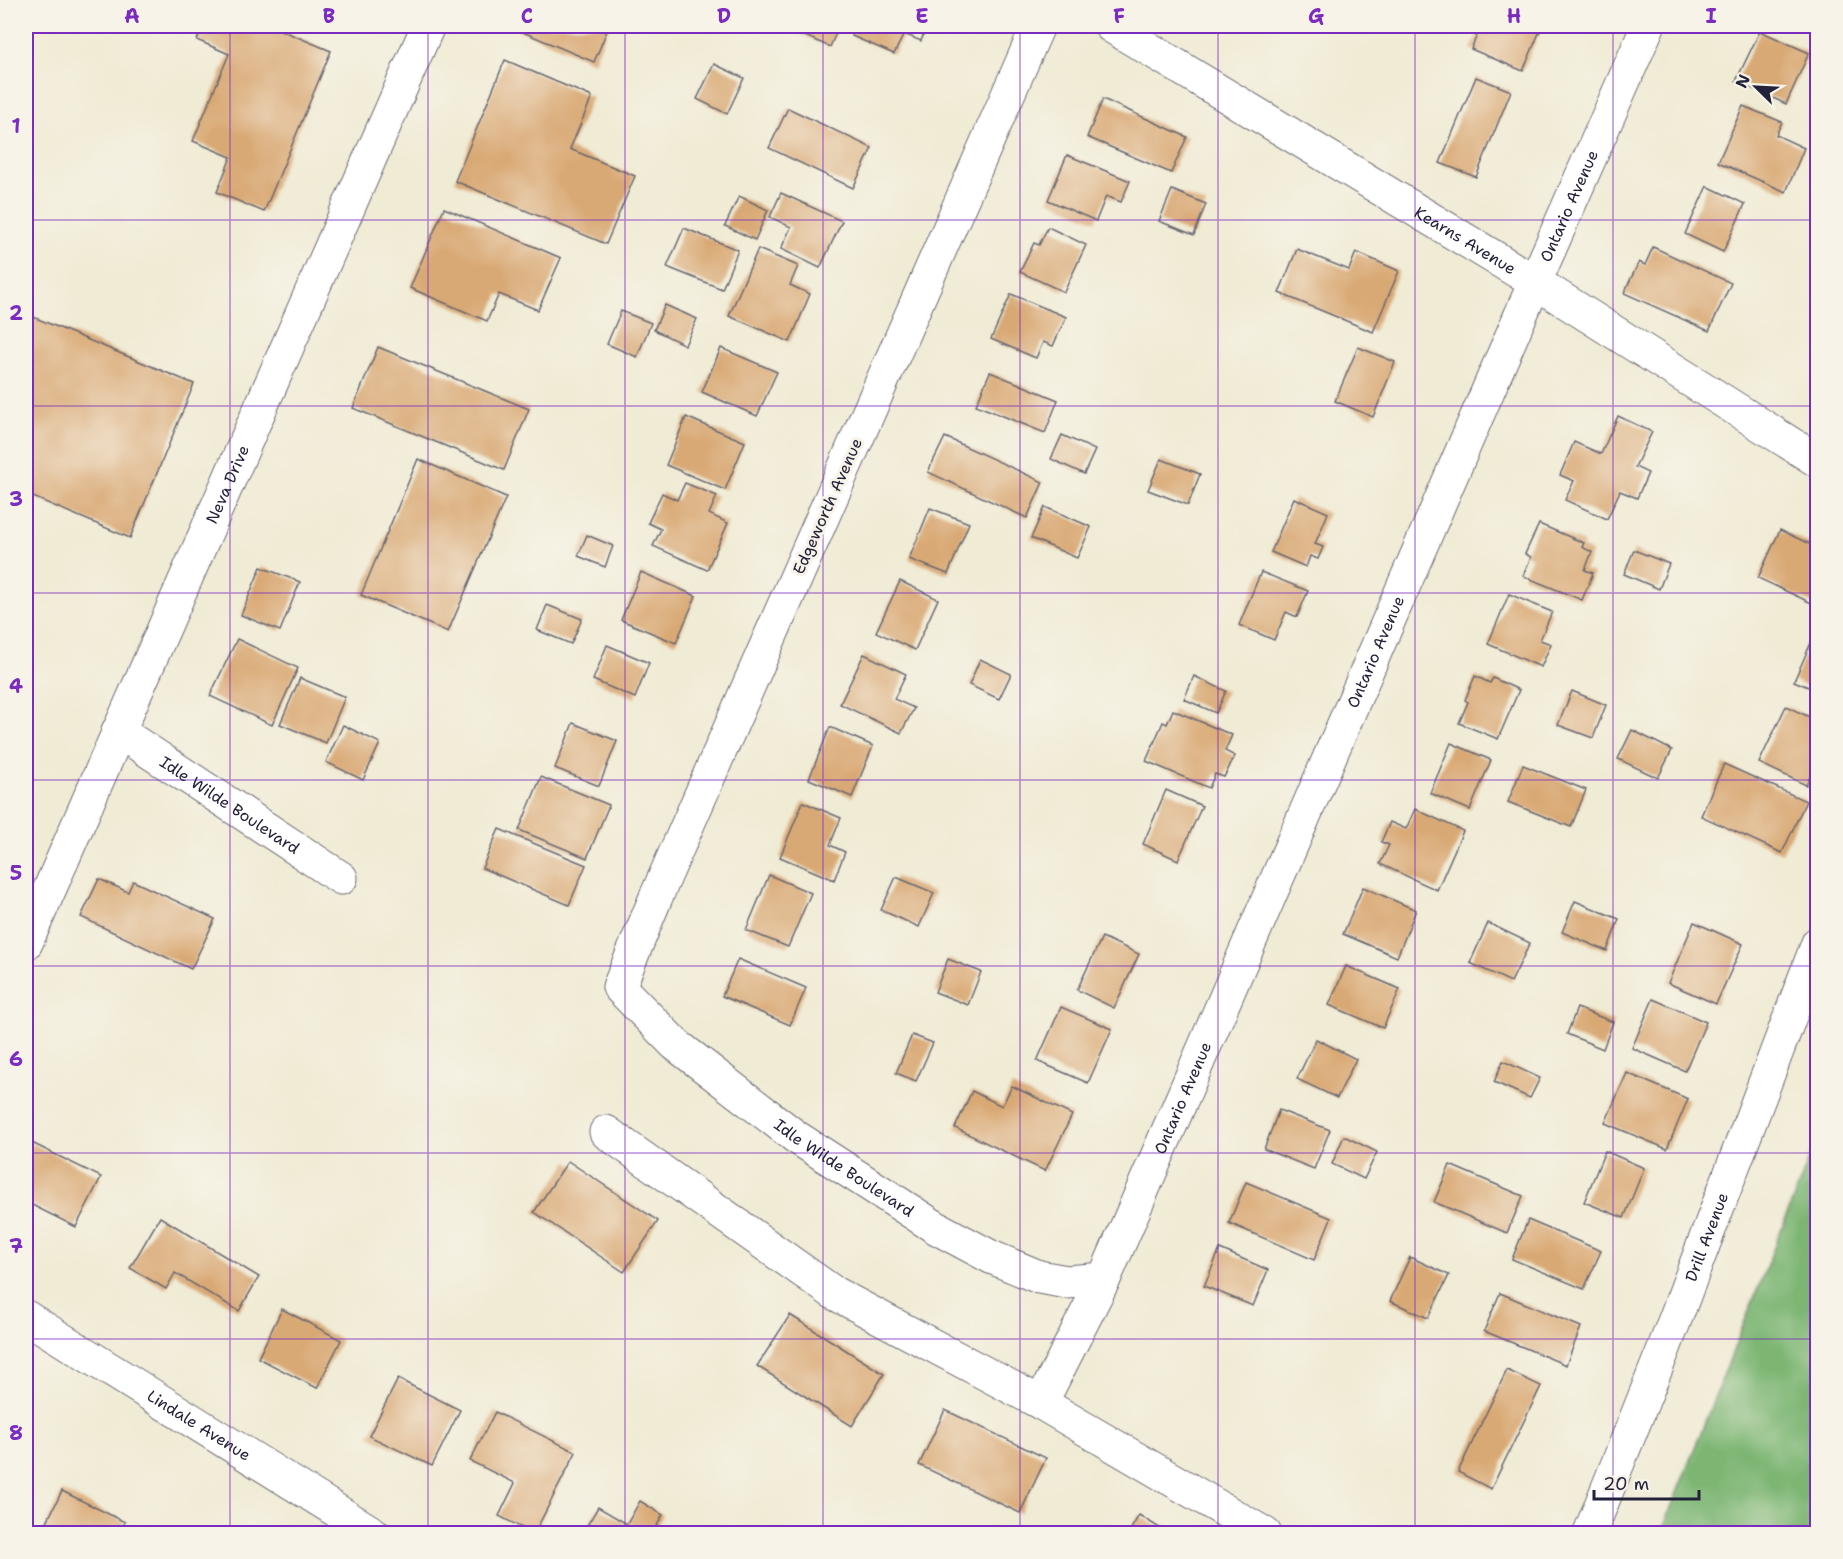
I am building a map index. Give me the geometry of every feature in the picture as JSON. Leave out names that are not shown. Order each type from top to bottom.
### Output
[{"type":"street","name":"Neva Drive","points":[[26,943],[428,26]]},
{"type":"street","name":"Edgeworth Avenue","points":[[619,987],[661,886],[1038,26]]},
{"type":"street","name":"Kearns Avenue","points":[[1111,26],[1535,282],[1818,460]]},
{"type":"street","name":"Ontario Avenue","points":[[1041,1403],[1104,1279],[1648,26]]},
{"type":"street","name":"Idle Wilde Boulevard","points":[[118,731],[341,878]]},
{"type":"street","name":"Drill Avenue","points":[[1591,1530],[1663,1351],[1818,943]]},
{"type":"street","name":"Idle Wilde Boulevard","points":[[619,987],[675,1044],[796,1137],[935,1227],[991,1257],[1039,1277],[1067,1282],[1104,1279]]},
{"type":"street","points":[[606,1132],[834,1293],[1041,1403],[1266,1533]]},
{"type":"street","name":"Lindale Avenue","points":[[26,1317],[374,1533]]},
{"type":"green space","points":[[1817,1139],[1817,1533],[1661,1533]]},
{"type":"building","points":[[203,26],[271,26],[331,51],[264,212],[217,192],[231,157],[193,141],[229,54],[197,40]]},
{"type":"building","points":[[512,26],[609,26],[594,62]]},
{"type":"building","points":[[799,26],[839,26],[830,47],[796,32]]},
{"type":"building","points":[[856,26],[927,26],[921,41],[904,34],[894,54],[852,36]]},
{"type":"building","points":[[1481,26],[1542,26],[1523,71],[1471,49]]},
{"type":"building","points":[[1760,31],[1809,53],[1786,104],[1736,81]]},
{"type":"building","points":[[505,60],[592,97],[570,149],[635,176],[606,244],[455,181]]},
{"type":"building","points":[[714,64],[744,78],[727,114],[697,99]]},
{"type":"building","points":[[1476,77],[1511,91],[1476,177],[1440,163]]},
{"type":"building","points":[[1103,99],[1187,137],[1171,173],[1087,137]]},
{"type":"building","points":[[1743,106],[1782,122],[1776,135],[1804,148],[1786,192],[1718,162]]},
{"type":"building","points":[[788,108],[872,148],[853,188],[769,148]]},
{"type":"building","points":[[1067,155],[1130,181],[1121,202],[1106,196],[1096,221],[1048,200]]},
{"type":"building","points":[[1707,186],[1745,204],[1723,252],[1685,234]]},
{"type":"building","points":[[1172,190],[1206,204],[1194,235],[1159,221]]},
{"type":"building","points":[[781,193],[842,221],[820,268],[781,249],[791,227],[770,217]]},
{"type":"building","points":[[739,196],[768,210],[755,240],[725,226]]},
{"type":"building","points":[[444,208],[561,258],[538,310],[499,294],[487,321],[410,288]]},
{"type":"building","points":[[1048,227],[1086,245],[1064,292],[1020,272],[1034,243],[1039,245]]},
{"type":"building","points":[[684,228],[738,250],[722,289],[667,267]]},
{"type":"building","points":[[1653,247],[1731,283],[1709,331],[1624,293],[1639,262],[1645,265]]},
{"type":"building","points":[[758,249],[798,266],[790,285],[810,294],[790,342],[729,316]]},
{"type":"building","points":[[1297,249],[1349,270],[1356,252],[1399,271],[1373,332],[1279,293]]},
{"type":"building","points":[[1011,294],[1066,317],[1053,346],[1043,342],[1036,358],[991,339]]},
{"type":"building","points":[[665,305],[697,319],[685,345],[654,330]]},
{"type":"building","points":[[621,311],[651,323],[637,357],[607,344]]},
{"type":"building","points":[[26,314],[194,384],[130,538],[26,494]]},
{"type":"building","points":[[378,347],[529,409],[504,470],[353,408]]},
{"type":"building","points":[[1358,347],[1395,362],[1373,417],[1335,401]]},
{"type":"building","points":[[721,348],[777,372],[757,416],[702,392]]},
{"type":"building","points":[[990,372],[1058,400],[1045,433],[976,405]]},
{"type":"building","points":[[1618,416],[1652,432],[1635,467],[1648,473],[1637,498],[1620,491],[1607,519],[1565,500],[1574,481],[1560,475],[1574,442],[1601,454]]},
{"type":"building","points":[[686,417],[745,442],[725,490],[666,465]]},
{"type":"building","points":[[1062,435],[1095,450],[1084,474],[1051,459]]},
{"type":"building","points":[[945,437],[1043,482],[1027,518],[928,472]]},
{"type":"building","points":[[418,459],[506,497],[448,632],[361,595]]},
{"type":"building","points":[[1161,459],[1200,474],[1188,505],[1148,490]]},
{"type":"building","points":[[685,483],[717,496],[709,514],[728,523],[707,570],[653,546],[661,529],[648,523],[662,493],[677,500]]},
{"type":"building","points":[[1294,498],[1328,513],[1315,544],[1323,547],[1318,559],[1310,556],[1306,567],[1271,552]]},
{"type":"building","points":[[1045,507],[1091,527],[1077,558],[1031,538]]},
{"type":"building","points":[[930,508],[969,523],[948,574],[909,559]]},
{"type":"building","points":[[1539,524],[1584,543],[1582,547],[1592,552],[1585,570],[1593,573],[1582,600],[1523,576],[1531,557],[1525,554]]},
{"type":"building","points":[[1780,530],[1818,548],[1818,606],[1758,578]]},
{"type":"building","points":[[587,535],[613,546],[605,567],[578,556]]},
{"type":"building","points":[[1634,550],[1669,564],[1659,589],[1624,574]]},
{"type":"building","points":[[261,567],[300,582],[280,631],[241,615]]},
{"type":"building","points":[[641,572],[696,596],[676,643],[621,620]]},
{"type":"building","points":[[1261,572],[1308,591],[1297,617],[1286,612],[1274,640],[1239,625]]},
{"type":"building","points":[[900,581],[938,599],[915,650],[876,632]]},
{"type":"building","points":[[1509,594],[1552,612],[1540,640],[1551,644],[1541,667],[1488,644]]},
{"type":"building","points":[[547,605],[582,619],[571,644],[537,630]]},
{"type":"building","points":[[1818,627],[1818,691],[1794,681]]},
{"type":"building","points":[[237,639],[298,668],[272,725],[210,696]]},
{"type":"building","points":[[607,645],[649,663],[635,698],[593,680]]},
{"type":"building","points":[[864,654],[906,674],[894,699],[914,708],[901,733],[840,704]]},
{"type":"building","points":[[980,659],[1011,674],[999,699],[969,685]]},
{"type":"building","points":[[1194,676],[1226,691],[1216,713],[1184,699]]},
{"type":"building","points":[[1475,676],[1490,683],[1493,678],[1519,690],[1498,739],[1459,723]]},
{"type":"building","points":[[300,678],[345,697],[326,743],[280,724]]},
{"type":"building","points":[[1572,691],[1606,705],[1593,738],[1558,725]]},
{"type":"building","points":[[1786,706],[1818,721],[1818,759],[1806,785],[1759,763]]},
{"type":"building","points":[[1173,710],[1232,735],[1225,751],[1235,756],[1224,777],[1215,774],[1209,788],[1146,761],[1163,722],[1167,724]]},
{"type":"building","points":[[573,723],[617,741],[599,786],[555,768]]},
{"type":"building","points":[[343,725],[380,743],[363,780],[326,762]]},
{"type":"building","points":[[830,727],[873,746],[852,797],[809,779]]},
{"type":"building","points":[[1632,730],[1672,750],[1658,778],[1618,759]]},
{"type":"building","points":[[1451,743],[1491,760],[1470,810],[1430,793]]},
{"type":"building","points":[[1724,764],[1806,801],[1782,853],[1701,816]]},
{"type":"building","points":[[1523,765],[1586,790],[1571,827],[1508,802]]},
{"type":"building","points":[[541,777],[609,805],[587,858],[519,830]]},
{"type":"building","points":[[1166,790],[1202,806],[1178,860],[1143,844]]},
{"type":"building","points":[[803,802],[841,818],[830,845],[845,852],[834,880],[780,857]]},
{"type":"building","points":[[1415,809],[1463,831],[1437,890],[1380,864],[1389,845],[1381,842],[1390,822],[1406,829]]},
{"type":"building","points":[[499,829],[586,865],[569,905],[482,868]]},
{"type":"building","points":[[769,875],[811,893],[788,947],[746,930]]},
{"type":"building","points":[[896,877],[934,893],[919,927],[881,910]]},
{"type":"building","points":[[99,879],[128,892],[133,881],[215,919],[191,969],[81,917]]},
{"type":"building","points":[[1363,887],[1416,910],[1397,957],[1343,934]]},
{"type":"building","points":[[1575,901],[1619,919],[1607,951],[1562,932]]},
{"type":"building","points":[[1694,922],[1743,944],[1716,1004],[1668,983]]},
{"type":"building","points":[[1488,923],[1530,943],[1511,982],[1470,963]]},
{"type":"building","points":[[1102,937],[1139,954],[1114,1008],[1077,990]]},
{"type":"building","points":[[738,959],[806,988],[790,1025],[722,996]]},
{"type":"building","points":[[948,959],[981,972],[968,1005],[935,992]]},
{"type":"building","points":[[1346,966],[1400,989],[1383,1028],[1329,1005]]},
{"type":"building","points":[[1653,999],[1706,1022],[1685,1071],[1632,1048]]},
{"type":"building","points":[[1061,1007],[1112,1029],[1088,1083],[1037,1061]]},
{"type":"building","points":[[1577,1008],[1613,1022],[1603,1049],[1567,1034]]},
{"type":"building","points":[[912,1035],[933,1043],[916,1081],[896,1073]]},
{"type":"building","points":[[1316,1039],[1356,1059],[1337,1098],[1297,1079]]},
{"type":"building","points":[[1503,1061],[1540,1078],[1530,1098],[1494,1082]]},
{"type":"building","points":[[1627,1073],[1688,1099],[1667,1149],[1605,1123]]},
{"type":"building","points":[[1012,1086],[1072,1115],[1045,1171],[955,1128],[972,1091],[1002,1106]]},
{"type":"building","points":[[1279,1110],[1330,1130],[1314,1169],[1264,1149]]},
{"type":"building","points":[[1344,1136],[1377,1152],[1364,1179],[1332,1164]]},
{"type":"building","points":[[32,1143],[101,1177],[76,1227],[26,1202],[26,1156]]},
{"type":"building","points":[[1605,1151],[1644,1168],[1624,1218],[1584,1202]]},
{"type":"building","points":[[568,1161],[658,1221],[624,1272],[534,1212]]},
{"type":"building","points":[[1450,1165],[1523,1196],[1507,1233],[1434,1202]]},
{"type":"building","points":[[1246,1182],[1331,1218],[1314,1260],[1229,1223]]},
{"type":"building","points":[[160,1217],[259,1277],[239,1311],[175,1273],[166,1289],[130,1268]]},
{"type":"building","points":[[1528,1220],[1601,1251],[1584,1289],[1512,1259]]},
{"type":"building","points":[[1220,1249],[1268,1270],[1253,1306],[1204,1286]]},
{"type":"building","points":[[1410,1257],[1449,1275],[1428,1318],[1390,1301]]},
{"type":"building","points":[[1500,1293],[1581,1327],[1566,1365],[1484,1331]]},
{"type":"building","points":[[282,1309],[341,1340],[317,1388],[258,1358]]},
{"type":"building","points":[[790,1315],[884,1374],[852,1426],[757,1366]]},
{"type":"building","points":[[1507,1370],[1541,1386],[1491,1489],[1458,1472]]},
{"type":"building","points":[[398,1379],[460,1410],[432,1466],[369,1436]]},
{"type":"building","points":[[945,1410],[1046,1458],[1020,1513],[919,1465]]},
{"type":"building","points":[[495,1412],[576,1452],[534,1534],[499,1516],[515,1483],[470,1461]]},
{"type":"building","points":[[62,1491],[125,1522],[120,1534],[41,1534]]},
{"type":"building","points":[[640,1501],[663,1515],[652,1534],[582,1534],[598,1507],[627,1524]]},
{"type":"building","points":[[1139,1515],[1169,1534],[1128,1534]]}]
